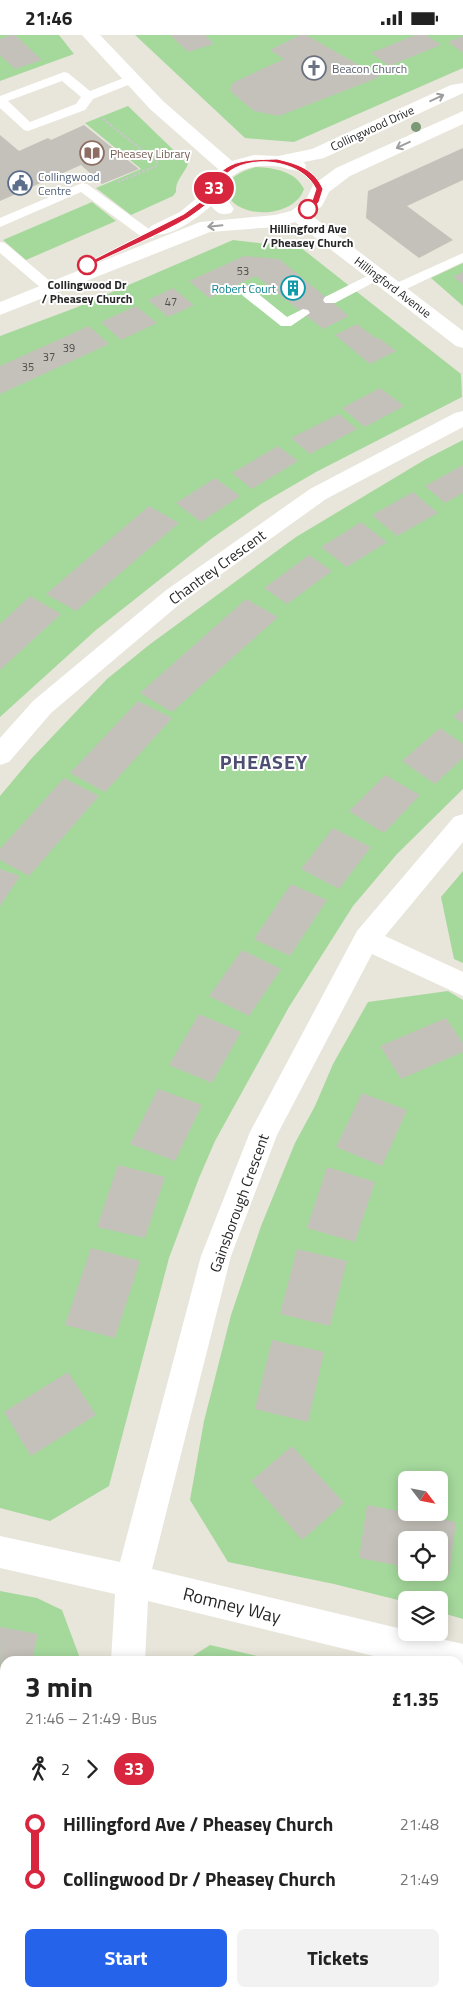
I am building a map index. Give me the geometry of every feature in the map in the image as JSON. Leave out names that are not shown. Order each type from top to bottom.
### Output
[{"type":"street","points":[[90,35],[129,80],[190,139],[229,168]]},
{"type":"street","name":"Collingwood Drive","points":[[263,222],[234,215],[222,207],[214,194],[216,181],[229,168],[255,161],[279,161],[317,154],[457,89],[463,88]]},
{"type":"street","name":"Collingwood Drive","points":[[0,308],[207,226],[282,220],[298,215],[315,202],[320,189],[343,172],[463,117]]},
{"type":"street","name":"Collingwood Drive","points":[[279,161],[296,165],[306,171],[315,180],[320,189]]},
{"type":"street","name":"Collingwood Drive","points":[[0,308],[187,216],[214,194]]},
{"type":"street","name":"Hillingford Avenue","points":[[298,215],[463,341]]},
{"type":"street","name":"Chantrey Crescent","points":[[0,755],[42,707],[173,597],[318,494],[463,418]]},
{"type":"street","name":"Gainsborough Crescent","points":[[128,1656],[132,1581],[216,1256],[264,1132],[366,939],[463,824]]},
{"type":"street","points":[[366,939],[463,985]]},
{"type":"street","name":"Romney Way","points":[[0,1552],[132,1581],[442,1656]]},
{"type":"lane","points":[[88,96],[64,77],[0,101],[28,127],[81,107],[88,96],[129,80]]},
{"type":"lane","points":[[0,223],[82,187],[148,235]]},
{"type":"lane","points":[[0,246],[46,285]]},
{"type":"lane","points":[[395,289],[463,257]]},
{"type":"lane","points":[[330,301],[377,275]]},
{"type":"lane","points":[[247,292],[286,323],[303,313]]},
{"type":"path","points":[[81,107],[100,117],[157,162],[156,166],[108,186],[97,184],[82,187]]},
{"type":"green space","points":[[0,35],[59,35],[74,54],[0,81]]},
{"type":"green space","points":[[135,35],[463,35],[463,68],[294,142],[245,138]]},
{"type":"green space","name":"Collingwood Centre","points":[[128,106],[188,164],[178,181],[176,192],[173,196],[131,215],[96,188],[141,169],[85,123]]},
{"type":"green space","points":[[256,167],[270,168],[290,174],[304,189],[298,199],[287,207],[275,211],[248,210],[237,205],[229,197],[225,186],[239,174]]},
{"type":"green space","name":"Collingwood Centre","points":[[92,202],[116,221],[26,260],[3,240]]},
{"type":"green space","points":[[233,240],[267,244],[295,243],[461,374],[462,397],[316,472],[261,504],[211,539],[96,630],[0,717],[0,336],[75,308]]},
{"type":"green space","points":[[463,263],[463,306],[431,278]]},
{"type":"green space","points":[[463,440],[463,789],[397,854],[353,906],[289,1007],[215,1141],[169,1258],[109,1486],[50,1521],[0,1508],[0,796],[31,759],[107,679],[149,645],[296,537],[426,459]]},
{"type":"green space","points":[[463,871],[463,963],[454,959],[441,897]]},
{"type":"green space","points":[[448,991],[463,1000],[463,1619],[448,1615],[448,1591],[398,1591],[398,1600],[334,1584],[228,1562],[190,1500],[204,1421],[231,1315],[261,1226],[295,1143],[315,1106],[333,1064],[368,1002]]},
{"type":"green space","points":[[0,1591],[37,1598],[62,1610],[79,1656],[0,1656]]},
{"type":"green space","points":[[210,1645],[257,1656],[193,1656]]},
{"type":"building","points":[[15,35],[42,60],[15,69],[0,55],[0,39]]},
{"type":"building","points":[[170,35],[205,35],[214,44],[188,52]]},
{"type":"building","name":"Beacon Church","points":[[300,35],[306,35],[380,77],[279,116],[254,111],[231,92],[230,88],[234,82],[284,59],[270,50]]},
{"type":"building","points":[[415,35],[426,35],[441,45],[389,66],[371,53]]},
{"type":"building","points":[[463,36],[463,53],[448,42]]},
{"type":"building","points":[[84,125],[139,169],[102,184],[81,165],[0,201],[0,135],[19,151],[48,138],[51,140]]},
{"type":"building","points":[[463,148],[463,180],[407,206],[453,240],[419,258],[366,218],[368,191]]},
{"type":"building","name":"Robert Court","points":[[244,256],[279,259],[349,316],[323,329],[256,276],[209,298],[189,281]]},
{"type":"building","points":[[463,272],[463,284],[453,277]]},
{"type":"building","points":[[173,288],[194,305],[168,317],[148,300]]},
{"type":"building","points":[[136,306],[157,323],[121,340],[101,322]]},
{"type":"building","points":[[357,324],[396,351],[370,364],[335,335]]},
{"type":"building","points":[[89,326],[109,344],[0,394],[0,366]]},
{"type":"building","points":[[380,388],[404,406],[365,427],[342,408]]},
{"type":"building","points":[[339,414],[357,429],[310,454],[291,438]]},
{"type":"building","points":[[278,446],[298,461],[252,489],[232,473]]},
{"type":"building","points":[[463,465],[463,493],[445,503],[425,486]]},
{"type":"building","points":[[215,478],[240,496],[201,522],[176,503]]},
{"type":"building","points":[[413,492],[438,513],[397,536],[372,515]]},
{"type":"building","points":[[149,506],[179,523],[76,611],[46,594]]},
{"type":"building","points":[[361,522],[387,542],[347,567],[321,547]]},
{"type":"building","points":[[309,555],[332,571],[287,604],[264,588]]},
{"type":"building","points":[[30,596],[61,614],[0,670],[0,624]]},
{"type":"building","points":[[246,599],[278,617],[172,712],[140,693]]},
{"type":"building","points":[[138,701],[172,718],[105,792],[70,773]]},
{"type":"building","points":[[463,708],[463,723],[453,717]]},
{"type":"building","points":[[440,728],[463,744],[463,758],[435,784],[402,761]]},
{"type":"building","points":[[385,775],[420,795],[384,833],[349,811]]},
{"type":"building","points":[[64,778],[99,796],[29,876],[0,860],[0,849]]},
{"type":"building","points":[[333,828],[371,847],[339,889],[301,869]]},
{"type":"building","points":[[0,869],[20,876],[0,906]]},
{"type":"building","points":[[291,884],[327,900],[290,956],[254,939]]},
{"type":"building","points":[[242,950],[281,969],[249,1016],[209,996]]},
{"type":"building","points":[[199,1014],[241,1032],[212,1083],[169,1065]]},
{"type":"building","points":[[446,1018],[463,1043],[463,1052],[401,1079],[380,1046]]},
{"type":"building","points":[[158,1089],[202,1105],[175,1161],[130,1144]]},
{"type":"building","points":[[362,1093],[407,1110],[382,1166],[336,1147]]},
{"type":"building","points":[[118,1165],[165,1177],[145,1238],[97,1227]]},
{"type":"building","points":[[327,1167],[375,1182],[355,1242],[307,1228]]},
{"type":"building","points":[[91,1248],[140,1261],[115,1338],[65,1325]]},
{"type":"building","points":[[297,1249],[347,1261],[330,1326],[280,1314]]},
{"type":"building","points":[[272,1340],[324,1352],[308,1422],[255,1409]]},
{"type":"building","points":[[68,1372],[96,1415],[31,1456],[4,1412]]},
{"type":"building","points":[[292,1446],[344,1503],[302,1540],[251,1481]]},
{"type":"building","points":[[367,1505],[398,1511],[398,1521],[456,1522],[449,1575],[448,1531],[398,1531],[398,1565],[359,1558]]},
{"type":"building","points":[[0,1627],[38,1634],[33,1656],[0,1656]]},
{"type":"bus line","name":"33","points":[[87,265],[187,216],[214,194],[214,185],[220,176],[229,168],[242,163],[266,160],[277,161],[296,165],[309,173],[320,189],[315,202],[308,209]]},
{"type":"place","name":"Beacon Church","points":[[314,68]]},
{"type":"place","name":"Pheasey Library","points":[[92,153]]},
{"type":"place","name":"Collingwood Centre","points":[[20,183]]},
{"type":"place","name":"Hillingford Ave / Pheasey Church","points":[[308,209]]},
{"type":"place","name":"Collingwood Dr / Pheasey Church","points":[[87,265]]},
{"type":"place","name":"Robert Court","points":[[293,288]]},
{"type":"district","name":"PHEASEY","points":[[264,761]]}]
